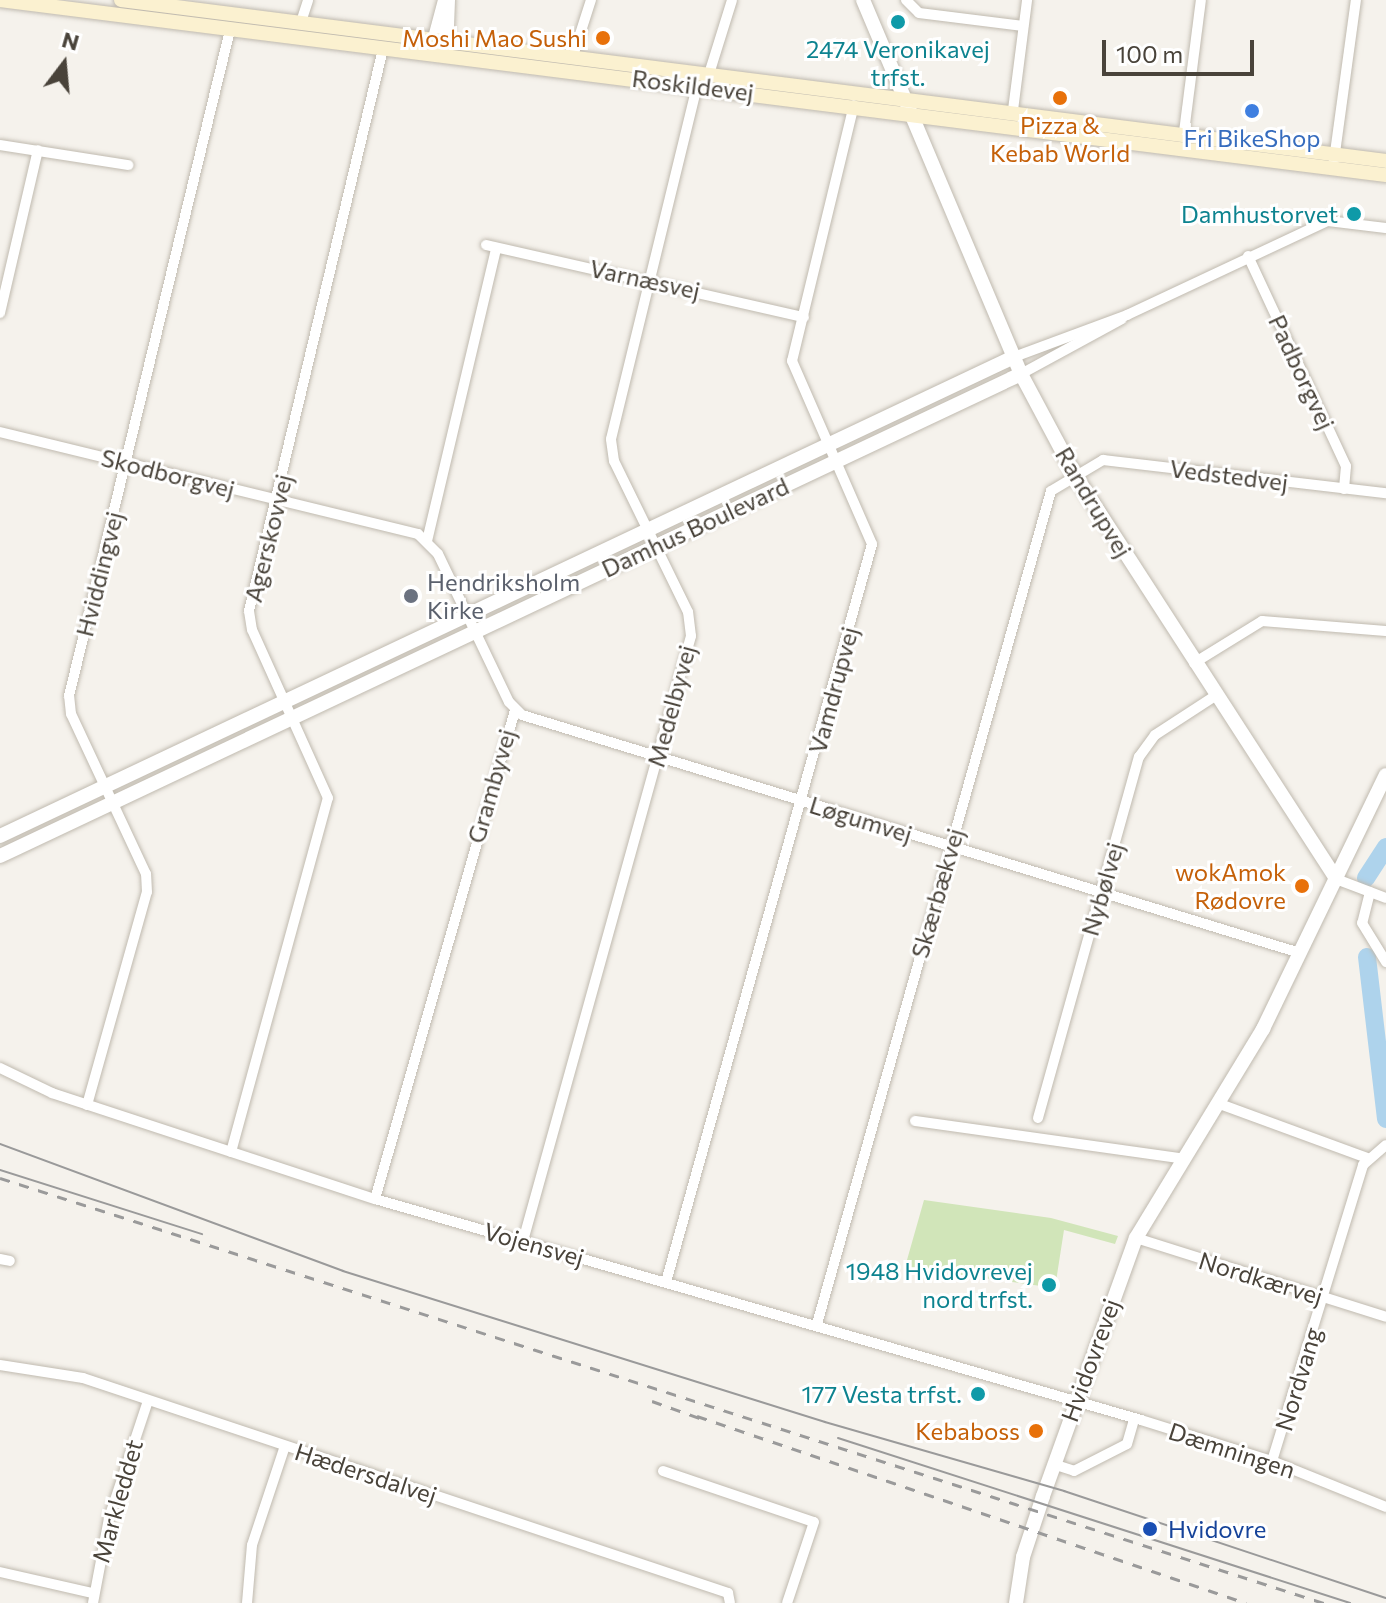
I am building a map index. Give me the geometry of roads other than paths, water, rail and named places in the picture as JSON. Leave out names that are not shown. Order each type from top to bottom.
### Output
[{"type":"main road","name":"Roskildevej","points":[[0,0],[912,112],[1386,175]]},
{"type":"main road","name":"Roskildevej","points":[[121,0],[174,3],[709,74],[905,96],[1386,161]]},
{"type":"street","points":[[301,22],[308,0]]},
{"type":"street","points":[[439,56],[447,0]]},
{"type":"street","points":[[573,56],[591,0]]},
{"type":"street","points":[[709,74],[732,0]]},
{"type":"street","points":[[906,0],[919,13],[1023,26]]},
{"type":"street","points":[[1013,110],[1027,0]]},
{"type":"street","points":[[1184,132],[1201,0]]},
{"type":"street","points":[[1333,170],[1356,0]]},
{"type":"street","name":"Randrupvej","points":[[865,1],[1021,374],[1075,475],[1336,879]]},
{"type":"street","name":"Hviddingvej","points":[[87,1105],[147,892],[146,874],[71,714],[69,696],[230,30]]},
{"type":"street","name":"Agerskovvej","points":[[231,1152],[326,811],[325,785],[249,619],[383,49]]},
{"type":"street","name":"Medelbyvej","points":[[523,1241],[691,628],[614,461],[611,439],[697,86]]},
{"type":"street","name":"Vamdrupvej","points":[[666,1282],[872,544],[831,444],[793,364],[854,105]]},
{"type":"street","points":[[0,145],[128,165]]},
{"type":"street","points":[[0,313],[38,150]]},
{"type":"street","name":"Damhus Boulevard","points":[[0,856],[1021,374],[1127,315],[1302,231],[1328,221],[1386,228]]},
{"type":"street","name":"Varnæsvej","points":[[427,541],[491,247],[652,279],[804,317]]},
{"type":"street","name":"Padborgvej","points":[[1248,256],[1346,466],[1344,489]]},
{"type":"street","name":"Damhus Boulevard","points":[[0,836],[1014,357],[1127,315]]},
{"type":"street","name":"Skodborgvej","points":[[0,432],[409,530],[427,541]]},
{"type":"street","name":"Vedstedvej","points":[[1075,475],[1103,460],[1386,493]]},
{"type":"street","name":"Skærbækvej","points":[[817,1324],[1048,496],[1075,475]]},
{"type":"street","name":"Grambyvej","points":[[375,1199],[515,710],[427,541]]},
{"type":"street","points":[[1194,663],[1250,626],[1271,619],[1386,631]]},
{"type":"street","name":"Nybølvej","points":[[1038,1118],[1146,743],[1215,696]]},
{"type":"street","name":"Løgumvej","points":[[515,710],[1300,953]]},
{"type":"street","name":"Hvidovrevej","points":[[1006,1603],[1020,1571],[1075,1401],[1136,1238],[1217,1103],[1300,953],[1386,775]]},
{"type":"street","points":[[1336,879],[1386,898]]},
{"type":"street","points":[[1370,892],[1362,923],[1386,962]]},
{"type":"street","name":"Vojensvej","points":[[0,1068],[87,1105],[375,1199],[817,1324],[1075,1401]]},
{"type":"street","points":[[1217,1103],[1367,1158],[1386,1145]]},
{"type":"street","points":[[915,1121],[1184,1159]]},
{"type":"street","name":"Nordvang","points":[[1272,1461],[1367,1158]]},
{"type":"street","name":"Nordkærvej","points":[[1136,1238],[1386,1317]]},
{"type":"street","name":"Hædersdalvej","points":[[0,1365],[83,1378],[729,1598]]},
{"type":"street","name":"Markleddet","points":[[92,1598],[109,1518],[148,1401]]},
{"type":"street","name":"Dæmningen","points":[[1075,1401],[1272,1461],[1386,1507]]},
{"type":"street","points":[[1053,1464],[1074,1471],[1127,1444],[1134,1419]]},
{"type":"street","points":[[247,1603],[252,1545],[285,1446]]},
{"type":"street","points":[[663,1471],[814,1522],[787,1603]]},
{"type":"street","name":"Hvidovrevej","points":[[1016,1603],[1020,1571]]},
{"type":"street","points":[[0,1572],[92,1598]]},
{"type":"waterway","points":[[1366,878],[1386,847]]},
{"type":"waterway","points":[[1367,957],[1386,1119]]},
{"type":"tram line","points":[[0,1144],[343,1271],[825,1422],[1064,1491],[1386,1598]]},
{"type":"tram line","points":[[0,1170],[202,1234]]},
{"type":"tram line","points":[[838,1438],[1350,1603]]},
{"type":"railway","points":[[0,1178],[1324,1603]]},
{"type":"railway","points":[[652,1401],[705,1420]]},
{"type":"railway","points":[[697,1416],[1246,1603]]},
{"type":"place","name":"2474 Veronikavej trfst.","points":[[898,22]]},
{"type":"place","name":"Moshi Mao Sushi","points":[[603,38]]},
{"type":"place","name":"Pizza & Kebab World","points":[[1060,98]]},
{"type":"place","name":"Fri BikeShop","points":[[1252,111]]},
{"type":"place","name":"Damhustorvet","points":[[1354,214]]},
{"type":"place","name":"Hendriksholm Kirke","points":[[411,596]]},
{"type":"place","name":"wokAmok Rødovre","points":[[1302,886]]},
{"type":"place","name":"1948 Hvidovrevej nord trfst.","points":[[1049,1285]]},
{"type":"place","name":"177 Vesta trfst.","points":[[978,1394]]},
{"type":"place","name":"Kebaboss","points":[[1036,1431]]},
{"type":"place","name":"Hvidovre","points":[[1150,1529]]}]
